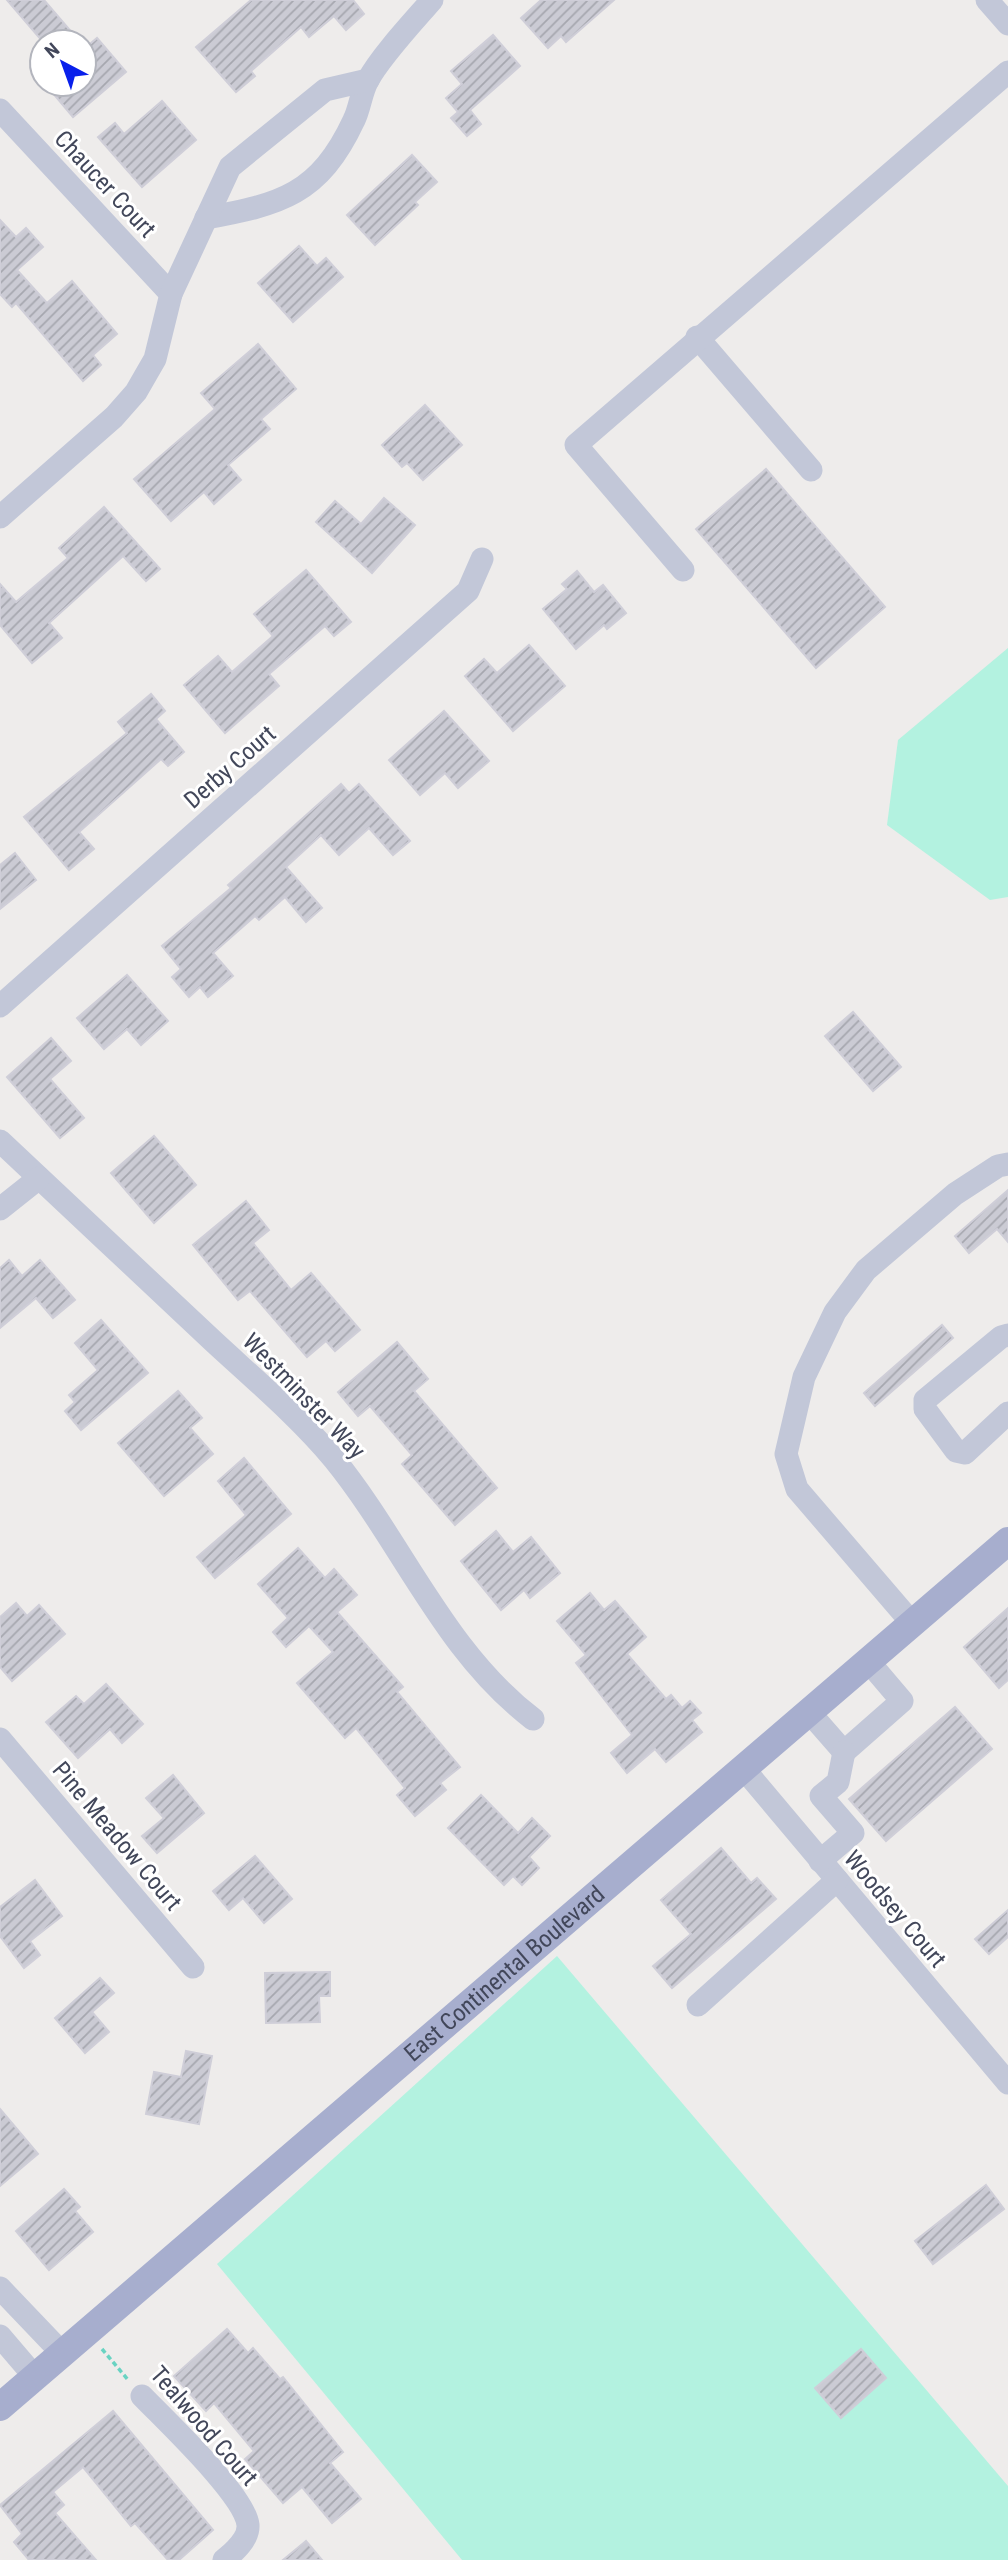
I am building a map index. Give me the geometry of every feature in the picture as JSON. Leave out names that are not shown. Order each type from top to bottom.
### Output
[{"type":"main road","name":"East Continental Boulevard","points":[[0,2407],[1008,1541]]},
{"type":"street","points":[[206,218],[262,208],[295,195],[331,160],[354,120],[368,80],[432,0]]},
{"type":"street","points":[[987,0],[1008,24]]},
{"type":"street","points":[[682,570],[576,445],[697,337],[1008,72]]},
{"type":"street","points":[[0,516],[114,416],[136,392],[155,359],[171,294],[230,167],[325,90],[368,80]]},
{"type":"street","name":"Chaucer Court","points":[[0,110],[171,294]]},
{"type":"street","points":[[697,337],[811,470]]},
{"type":"street","name":"Derby Court","points":[[0,1006],[468,591],[482,559]]},
{"type":"street","name":"Westminster Way","points":[[0,1141],[302,1424],[369,1505],[442,1621],[475,1664],[501,1695],[533,1718]]},
{"type":"street","points":[[912,1623],[797,1489],[786,1454],[804,1377],[835,1312],[866,1270],[955,1194],[998,1166],[1008,1164]]},
{"type":"street","points":[[0,1209],[38,1178]]},
{"type":"street","points":[[1008,1335],[1001,1336],[925,1401],[925,1409],[956,1451],[965,1453],[1008,1413]]},
{"type":"street","points":[[820,1861],[853,1833],[821,1796],[838,1782],[844,1752],[902,1701],[868,1661]]},
{"type":"street","points":[[809,1712],[844,1752]]},
{"type":"street","name":"Pine Meadow Court","points":[[0,1739],[193,1968]]},
{"type":"street","name":"Woodsey Court","points":[[743,1768],[1008,2083]]},
{"type":"street","points":[[698,2005],[837,1880]]},
{"type":"street","points":[[0,2288],[62,2353]]},
{"type":"street","points":[[0,2336],[35,2377]]},
{"type":"street","name":"Tealwood Court","points":[[142,2396],[238,2499],[248,2524],[247,2532],[237,2549],[224,2560]]},
{"type":"path","name":"Tealwood Court","points":[[87,2332],[142,2396]]},
{"type":"green space","points":[[1008,648],[1008,897],[990,900],[887,825],[898,740]]},
{"type":"green space","points":[[557,1956],[1008,2486],[1008,2560],[462,2560],[217,2264]]},
{"type":"building","points":[[7,0],[44,0],[68,28],[31,28]]},
{"type":"building","points":[[251,0],[353,0],[364,14],[346,30],[334,16],[309,37],[301,27],[251,71],[255,76],[236,92],[196,47]]},
{"type":"building","points":[[541,0],[614,0],[566,42],[561,36],[548,48],[521,18]]},
{"type":"building","points":[[493,35],[520,66],[470,110],[481,124],[467,136],[451,118],[458,112],[446,98],[462,84],[451,71]]},
{"type":"building","points":[[98,39],[126,72],[98,96]]},
{"type":"building","points":[[57,98],[95,98],[73,117]]},
{"type":"building","points":[[162,101],[196,140],[142,187],[98,137],[115,123],[124,134]]},
{"type":"building","points":[[412,155],[437,182],[415,202],[418,205],[375,245],[347,215]]},
{"type":"building","points":[[0,220],[16,237],[26,228],[43,247],[17,270],[47,303],[72,281],[117,334],[93,355],[101,365],[83,381],[16,303],[12,307],[0,294]]},
{"type":"building","points":[[299,246],[317,266],[326,258],[343,277],[293,322],[258,283]]},
{"type":"building","points":[[258,344],[296,389],[261,419],[270,429],[228,465],[241,480],[214,504],[204,492],[171,521],[134,479],[215,409],[201,393]]},
{"type":"building","points":[[425,405],[462,445],[423,480],[407,463],[402,467],[382,445]]},
{"type":"building","points":[[766,469],[885,607],[816,668],[696,529]]},
{"type":"building","points":[[384,498],[415,525],[372,573],[316,522],[335,501],[361,524]]},
{"type":"building","points":[[104,507],[160,569],[146,581],[123,556],[49,623],[62,638],[32,663],[0,625],[0,584],[16,602],[68,558],[59,548]]},
{"type":"building","points":[[306,570],[351,622],[334,636],[325,626],[269,674],[279,686],[225,733],[184,685],[218,656],[232,672],[273,636],[254,614]]},
{"type":"building","points":[[577,571],[594,592],[603,585],[626,613],[607,629],[604,625],[576,649],[543,609],[567,589],[562,584]]},
{"type":"building","points":[[529,645],[565,686],[513,731],[465,676],[484,659],[497,673]]},
{"type":"building","points":[[151,694],[165,711],[156,719],[184,752],[168,766],[161,759],[79,832],[94,849],[69,870],[24,817],[127,733],[118,722]]},
{"type":"building","points":[[444,711],[489,761],[458,788],[445,773],[420,795],[389,760]]},
{"type":"building","points":[[341,784],[349,793],[359,784],[410,841],[393,855],[369,828],[339,855],[321,835],[286,867],[322,908],[306,922],[285,897],[259,920],[255,916],[213,953],[233,976],[208,997],[200,987],[189,997],[172,977],[181,969],[162,946],[231,888],[228,885]]},
{"type":"building","points":[[15,853],[36,880],[0,909],[0,865]]},
{"type":"building","points":[[127,975],[168,1021],[141,1045],[127,1029],[104,1049],[77,1018]]},
{"type":"building","points":[[853,1012],[901,1067],[873,1091],[825,1036]]},
{"type":"building","points":[[51,1038],[71,1061],[50,1079],[84,1118],[60,1138],[7,1077]]},
{"type":"building","points":[[154,1136],[196,1185],[154,1223],[111,1173]]},
{"type":"building","points":[[1008,1190],[1008,1242],[997,1229],[969,1253],[955,1236]]},
{"type":"building","points":[[246,1201],[269,1230],[253,1243],[291,1290],[311,1273],[360,1330],[335,1351],[326,1341],[307,1357],[250,1291],[238,1300],[193,1245]]},
{"type":"building","points":[[9,1260],[22,1276],[40,1260],[75,1300],[53,1318],[36,1298],[0,1328],[0,1268]]},
{"type":"building","points":[[101,1320],[148,1373],[81,1430],[65,1411],[75,1402],[69,1395],[98,1370],[75,1343]]},
{"type":"building","points":[[942,1325],[953,1338],[875,1406],[864,1393]]},
{"type":"building","points":[[397,1342],[428,1379],[414,1391],[497,1488],[455,1525],[402,1464],[412,1455],[370,1406],[358,1416],[338,1392]]},
{"type":"building","points":[[178,1391],[202,1418],[190,1428],[213,1454],[164,1496],[118,1443]]},
{"type":"building","points":[[244,1458],[291,1514],[215,1578],[197,1557],[246,1515],[218,1481]]},
{"type":"building","points":[[496,1531],[513,1552],[531,1537],[560,1573],[530,1598],[524,1590],[501,1610],[461,1561]]},
{"type":"building","points":[[298,1548],[325,1578],[334,1569],[357,1595],[337,1612],[403,1687],[397,1692],[460,1767],[440,1783],[446,1790],[415,1816],[397,1795],[405,1788],[356,1728],[345,1738],[297,1683],[333,1652],[309,1626],[286,1647],[273,1632],[288,1618],[258,1584]]},
{"type":"building","points":[[590,1593],[604,1610],[615,1601],[646,1637],[627,1654],[666,1699],[671,1695],[682,1708],[690,1701],[701,1713],[692,1720],[702,1732],[666,1762],[655,1749],[627,1773],[611,1753],[632,1735],[576,1663],[586,1655],[557,1621]]},
{"type":"building","points":[[16,1603],[27,1616],[39,1605],[65,1634],[12,1681],[0,1667],[0,1617]]},
{"type":"building","points":[[1008,1608],[1008,1680],[999,1688],[964,1647]]},
{"type":"building","points":[[106,1684],[143,1724],[122,1743],[110,1729],[78,1758],[46,1722],[76,1696],[84,1704]]},
{"type":"building","points":[[955,1707],[992,1749],[886,1841],[849,1799]]},
{"type":"building","points":[[173,1775],[204,1813],[157,1853],[142,1836],[164,1818],[146,1798]]},
{"type":"building","points":[[481,1795],[518,1833],[532,1818],[550,1836],[529,1857],[539,1868],[522,1885],[513,1876],[504,1885],[448,1828]]},
{"type":"building","points":[[721,1848],[751,1883],[757,1878],[776,1899],[672,1988],[653,1966],[691,1934],[661,1900]]},
{"type":"building","points":[[255,1856],[292,1899],[264,1923],[243,1898],[229,1910],[213,1891]]},
{"type":"building","points":[[35,1880],[62,1916],[30,1941],[40,1955],[24,1968],[0,1936],[0,1907]]},
{"type":"building","points":[[1008,1910],[1008,1937],[989,1954],[975,1939]]},
{"type":"building","points":[[330,1972],[330,1996],[319,1996],[320,2022],[266,2023],[265,1973]]},
{"type":"building","points":[[100,1978],[114,1993],[92,2012],[109,2032],[85,2053],[55,2018]]},
{"type":"building","points":[[186,2051],[212,2056],[199,2124],[146,2114],[154,2072],[181,2077]]},
{"type":"building","points":[[0,2109],[38,2154],[0,2186]]},
{"type":"building","points":[[986,2185],[1004,2209],[933,2264],[915,2241]]},
{"type":"building","points":[[64,2189],[80,2207],[75,2211],[93,2232],[49,2270],[16,2231]]},
{"type":"building","points":[[227,2329],[248,2353],[253,2348],[280,2379],[283,2377],[343,2452],[330,2463],[361,2499],[332,2523],[302,2487],[283,2503],[245,2459],[254,2451],[214,2403],[206,2411],[174,2376]]},
{"type":"building","points":[[861,2349],[886,2378],[841,2418],[815,2388]]},
{"type":"building","points":[[113,2411],[213,2530],[179,2560],[168,2560],[135,2523],[131,2526],[83,2467],[53,2492],[64,2505],[55,2513],[96,2560],[29,2560],[14,2542],[22,2534],[0,2505]]},
{"type":"building","points":[[306,2541],[322,2560],[283,2560]]}]
